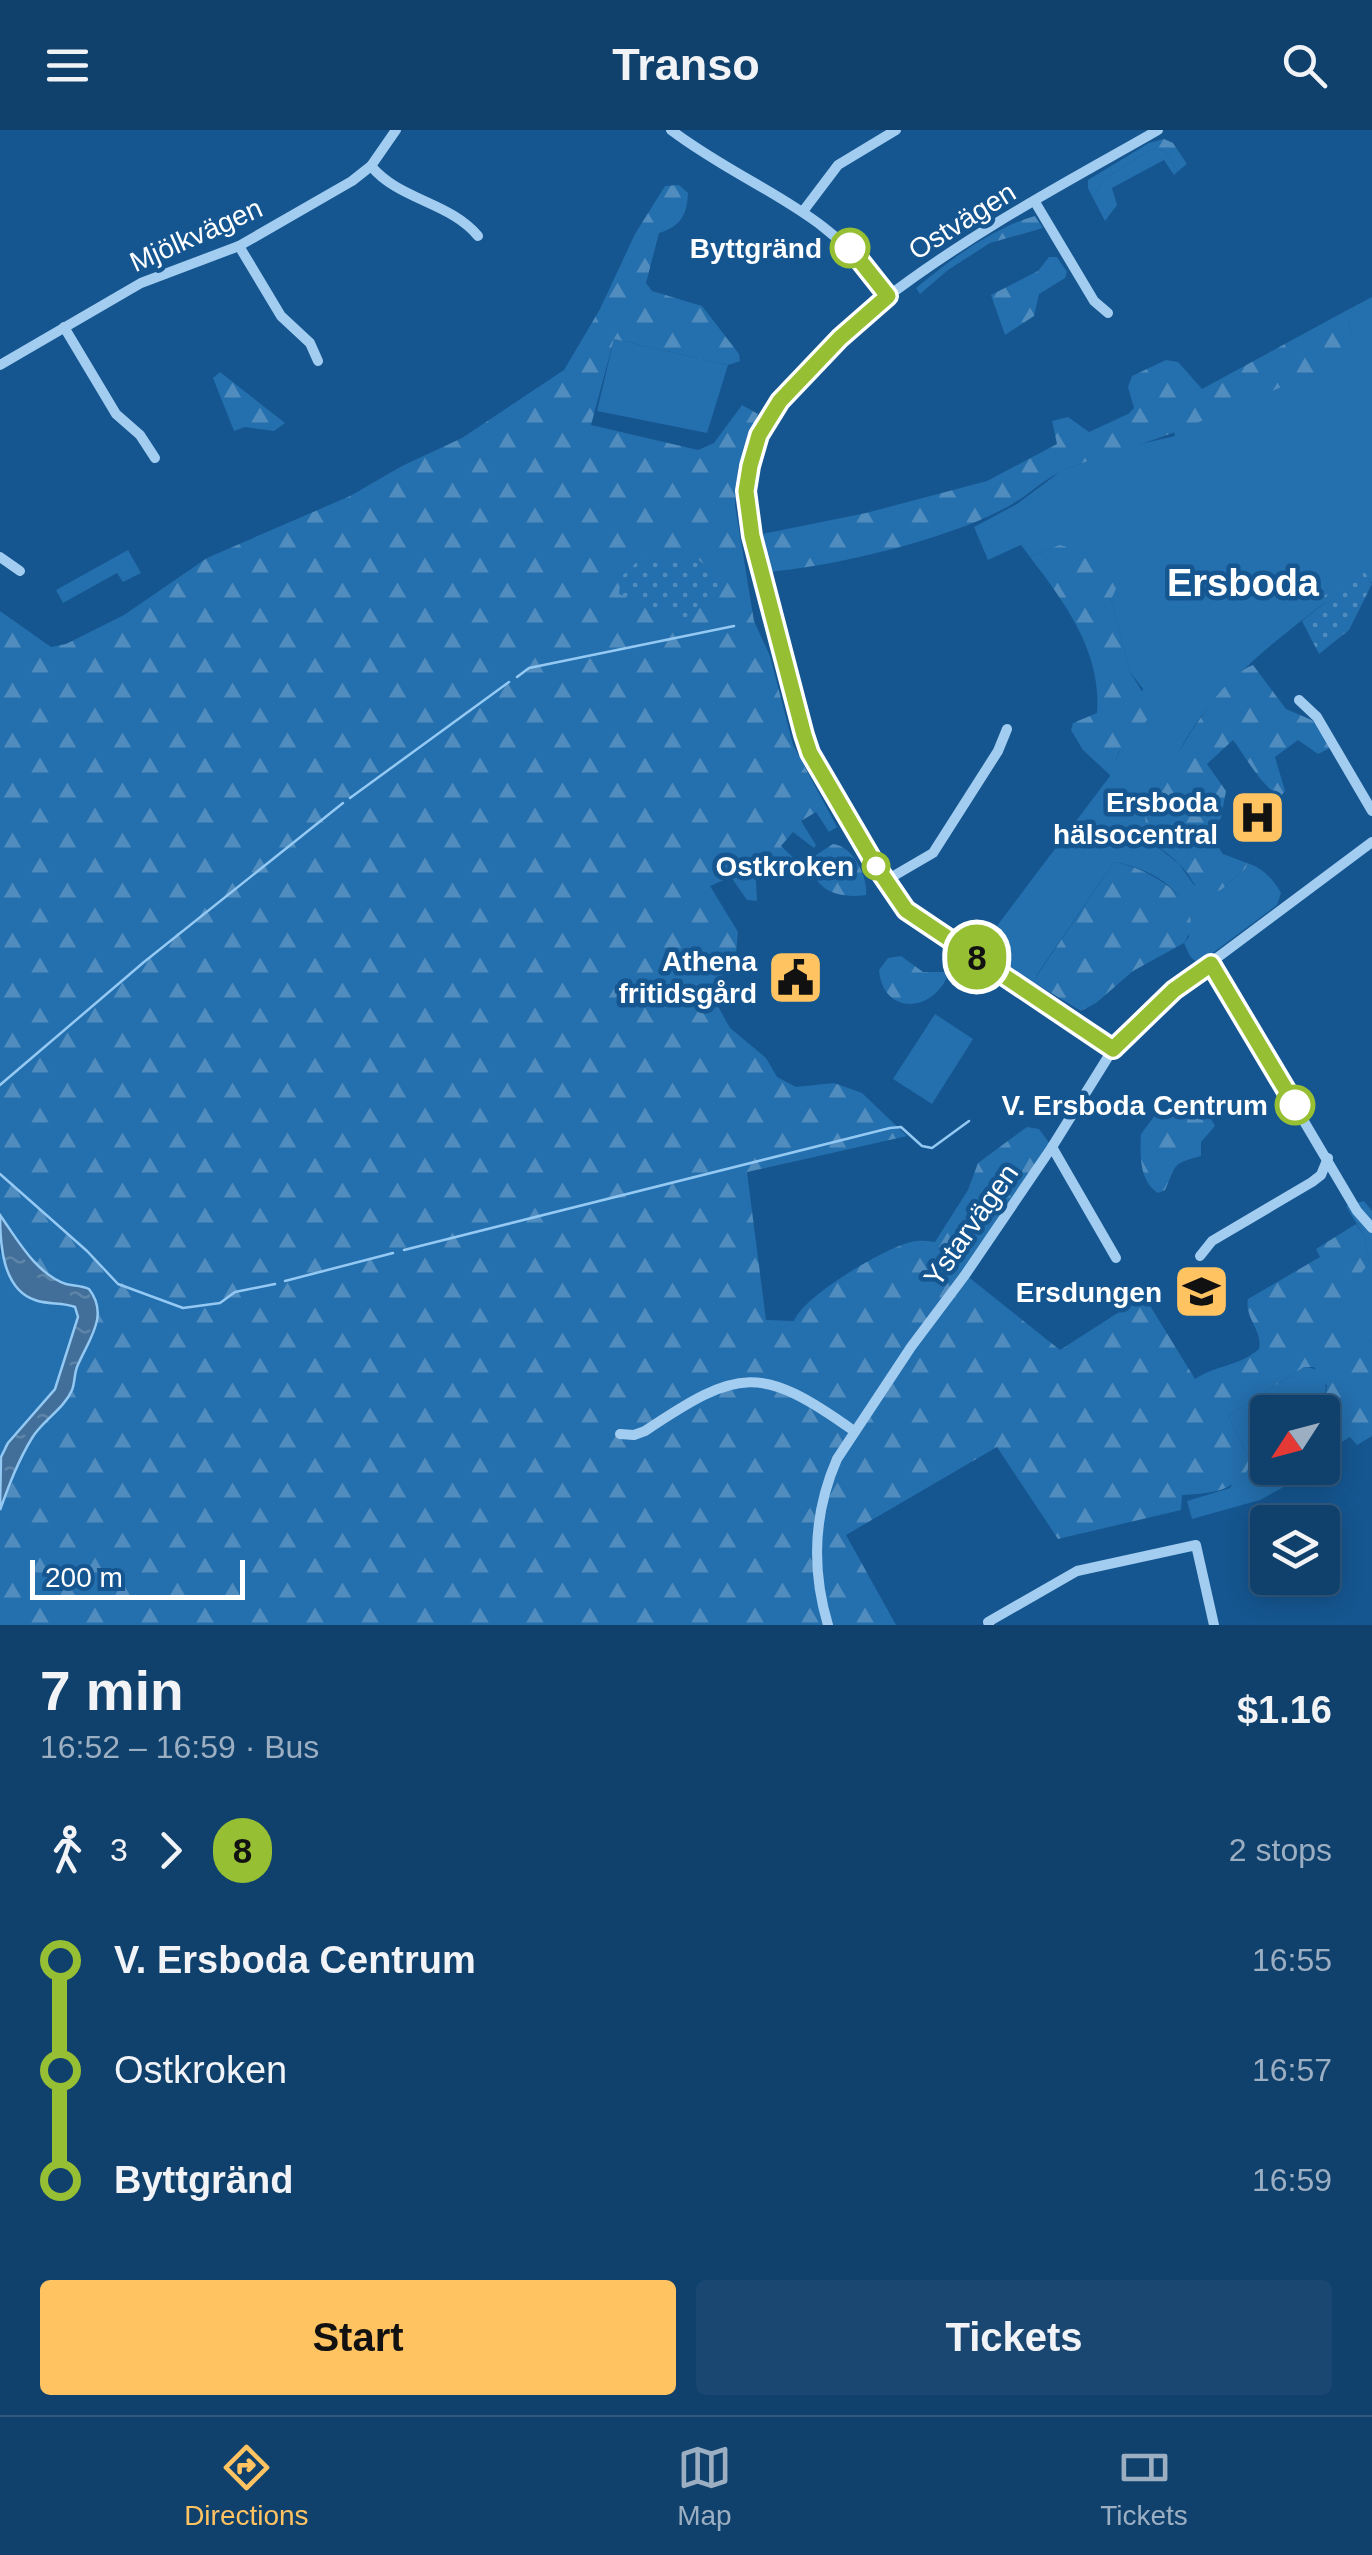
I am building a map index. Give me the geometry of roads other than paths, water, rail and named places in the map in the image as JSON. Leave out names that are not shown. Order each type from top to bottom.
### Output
[{"type":"street","name":"Mjölkvägen","points":[[0,364],[141,283],[239,246],[372,166],[396,130]]},
{"type":"street","points":[[671,130],[700,152],[804,210],[850,248],[888,296]]},
{"type":"street","points":[[804,210],[838,166],[896,130]]},
{"type":"street","name":"Ostvägen","points":[[1113,1049],[910,913],[885,881],[810,753],[759,573],[746,491],[753,452],[780,401],[840,338],[888,296],[955,249],[1158,130]]},
{"type":"street","points":[[372,166],[382,178],[464,219],[478,236]]},
{"type":"street","points":[[1036,202],[1094,301],[1108,312]]},
{"type":"street","points":[[239,246],[281,316],[310,343],[318,361]]},
{"type":"street","points":[[64,327],[116,414],[140,435],[155,458]]},
{"type":"street","points":[[0,557],[20,572]]},
{"type":"street","points":[[1299,700],[1317,717],[1372,811]]},
{"type":"street","points":[[885,881],[933,853],[998,752],[1007,729]]},
{"type":"street","name":"Ystarvägen","points":[[828,1625],[820,1596],[816,1530],[828,1480],[854,1431],[1052,1147],[1113,1049],[1174,990],[1372,842]]},
{"type":"street","points":[[1211,964],[1357,1211],[1372,1228]]},
{"type":"street","points":[[1052,1147],[1116,1258]]},
{"type":"street","points":[[1200,1256],[1212,1241],[1312,1182],[1321,1175],[1328,1158]]},
{"type":"street","points":[[620,1434],[646,1431],[688,1402],[738,1381],[786,1388],[854,1431]]},
{"type":"street","points":[[990,1625],[988,1622],[1064,1576],[1089,1567],[1196,1545],[1214,1625]]},
{"type":"water","points":[[0,1215],[36,1264],[55,1279],[89,1289],[98,1309],[72,1390],[32,1438],[0,1510],[1,1457],[8,1443],[55,1389],[78,1317],[75,1307],[35,1300],[16,1286],[5,1264]]},
{"type":"waterway","points":[[517,677],[529,668],[734,626]]},
{"type":"waterway","points":[[350,798],[509,682]]},
{"type":"waterway","points":[[0,1085],[144,962],[343,803]]},
{"type":"waterway","points":[[404,1250],[890,1128],[901,1127],[922,1146],[932,1148],[969,1121]]},
{"type":"waterway","points":[[0,1174],[87,1251],[118,1284],[183,1308],[220,1303],[235,1292],[275,1284]]},
{"type":"waterway","points":[[285,1281],[393,1253]]},
{"type":"place","name":"Byttgränd","points":[[850,248]]},
{"type":"place","name":"Ersboda hälsocentral","points":[[1257,818]]},
{"type":"place","name":"Ostkroken","points":[[876,866]]},
{"type":"place","name":"Athena fritidsgård","points":[[796,977]]},
{"type":"place","name":"V. Ersboda Centrum","points":[[1295,1105]]},
{"type":"place","name":"Ersdungen","points":[[1201,1292]]},
{"type":"district","name":"Ersboda","points":[[1243,583]]}]
